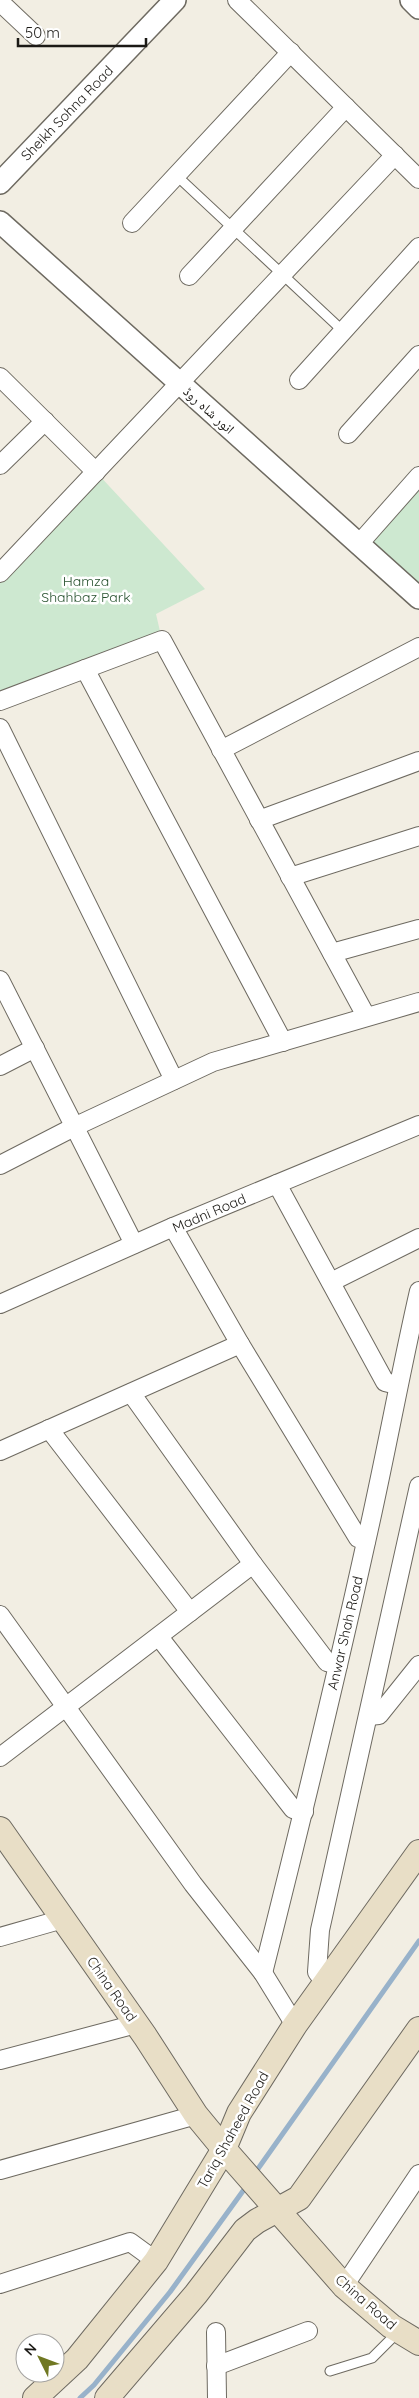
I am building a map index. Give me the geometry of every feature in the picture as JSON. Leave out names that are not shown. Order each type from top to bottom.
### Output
[{"type":"main road","name":"China Road","points":[[0,1829],[136,2024],[196,2115],[344,2286],[409,2337]]},
{"type":"main road","name":"Tariq Shaheed Road","points":[[35,2398],[77,2359],[156,2261],[230,2155],[240,2113],[295,2025],[419,1852]]},
{"type":"main road","points":[[107,2398],[196,2294],[245,2230],[299,2198],[313,2181],[419,2029]]},
{"type":"street","name":"Sheikh Sohna Road","points":[[0,183],[175,0]]},
{"type":"street","points":[[237,0],[419,179]]},
{"type":"street","points":[[411,0],[419,8]]},
{"type":"street","points":[[0,2],[36,36]]},
{"type":"street","points":[[132,223],[291,52]]},
{"type":"street","points":[[189,276],[346,107]]},
{"type":"street","points":[[0,573],[395,155]]},
{"type":"street","name":"انور شاہ روڈ","points":[[0,222],[419,598]]},
{"type":"street","points":[[299,380],[419,247]]},
{"type":"street","points":[[348,434],[419,355]]},
{"type":"street","points":[[0,377],[96,472]]},
{"type":"street","points":[[0,465],[45,421]]},
{"type":"street","points":[[358,545],[419,476]]},
{"type":"street","points":[[0,701],[162,640],[366,1016]]},
{"type":"street","points":[[221,750],[419,647]]},
{"type":"street","points":[[85,669],[282,1042]]},
{"type":"street","points":[[0,728],[174,1080]]},
{"type":"street","points":[[259,820],[419,761]]},
{"type":"street","points":[[290,877],[419,836]]},
{"type":"street","points":[[332,953],[419,929]]},
{"type":"street","points":[[0,980],[134,1244]]},
{"type":"street","points":[[0,1165],[74,1126],[213,1062],[419,1002]]},
{"type":"street","points":[[0,1066],[35,1048]]},
{"type":"street","name":"Madni Road","points":[[0,1304],[173,1227],[419,1125]]},
{"type":"street","points":[[277,1184],[385,1382],[397,1385]]},
{"type":"street","points":[[173,1227],[240,1344],[358,1538],[366,1541]]},
{"type":"street","points":[[331,1282],[419,1238]]},
{"type":"street","name":"Anwar Shah Road","points":[[263,1973],[304,1812],[338,1665],[419,1290]]},
{"type":"street","points":[[0,1451],[240,1344]]},
{"type":"street","points":[[131,1393],[253,1564],[327,1662],[338,1665]]},
{"type":"street","points":[[49,1429],[190,1612]]},
{"type":"street","points":[[326,1984],[317,1972],[320,1930],[419,1486]]},
{"type":"street","points":[[0,1757],[253,1564]]},
{"type":"street","points":[[0,1615],[193,1884],[263,1973],[295,2025]]},
{"type":"street","points":[[158,1637],[293,1809],[304,1812]]},
{"type":"street","points":[[368,1716],[380,1715],[419,1665]]},
{"type":"street","points":[[0,1937],[63,1919]]},
{"type":"street","points":[[0,2060],[136,2024]]},
{"type":"street","points":[[0,2170],[196,2115]]},
{"type":"street","points":[[344,2286],[419,2174]]},
{"type":"street","points":[[0,2284],[130,2242],[156,2261]]},
{"type":"street","points":[[216,2332],[217,2398]]},
{"type":"street","points":[[216,2366],[308,2332]]},
{"type":"lane","points":[[176,176],[342,331]]},
{"type":"lane","points":[[330,2371],[372,2358],[409,2337]]},
{"type":"green space","name":"Hamza Shahbaz Park","points":[[96,472],[205,589],[156,614],[162,640],[0,702],[0,573]]},
{"type":"green space","points":[[419,487],[419,589],[368,545]]},
{"type":"waterway","points":[[255,2173],[419,1941]]},
{"type":"waterway","points":[[80,2398],[94,2385],[170,2292],[248,2184]]}]
